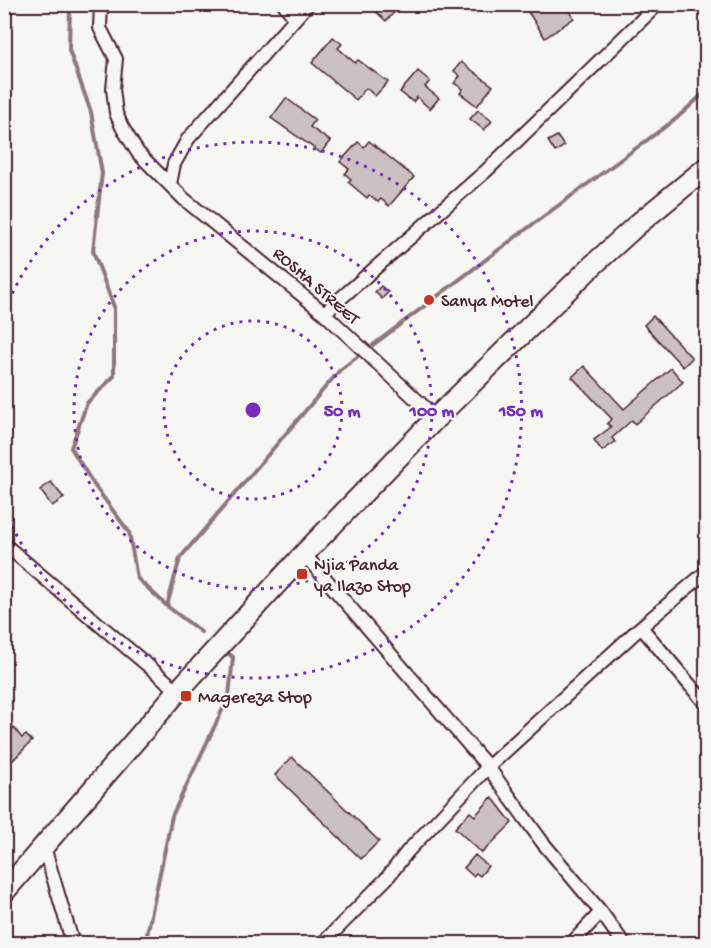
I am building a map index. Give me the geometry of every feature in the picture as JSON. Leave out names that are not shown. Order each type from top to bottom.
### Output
[{"type":"highway","points":[[4,892],[178,691],[304,554],[436,418],[592,266],[638,224],[706,168]]},
{"type":"street","name":"ROSHA STREET","points":[[101,4],[100,28],[116,59],[114,89],[118,120],[138,153],[184,199],[324,313],[436,418]]},
{"type":"street","points":[[284,4],[295,18]]},
{"type":"street","points":[[170,184],[174,164],[188,139],[308,4]]},
{"type":"street","points":[[324,313],[487,171],[658,4]]},
{"type":"street","points":[[4,544],[178,691]]},
{"type":"street","points":[[304,554],[488,767],[543,843],[601,912],[624,944]]},
{"type":"street","points":[[322,944],[387,878],[407,852],[488,767],[641,627],[706,572]]},
{"type":"street","points":[[641,627],[706,704]]},
{"type":"street","points":[[44,847],[73,944]]},
{"type":"street","points":[[571,944],[601,912]]},
{"type":"building","points":[[368,4],[402,4],[386,21]]},
{"type":"building","points":[[523,4],[565,4],[574,18],[545,38]]},
{"type":"building","points":[[333,37],[342,44],[338,48],[355,63],[358,60],[388,82],[375,96],[366,88],[356,100],[312,63]]},
{"type":"building","points":[[461,62],[493,86],[477,106],[460,93],[463,89],[454,83],[460,76],[454,71]]},
{"type":"building","points":[[418,71],[430,81],[425,87],[439,98],[430,109],[417,97],[413,102],[400,92]]},
{"type":"building","points":[[286,98],[315,120],[310,127],[330,141],[321,153],[271,118]]},
{"type":"building","points":[[478,110],[492,121],[484,130],[470,119]]},
{"type":"building","points":[[557,136],[564,146],[555,152],[548,141]]},
{"type":"building","points":[[369,141],[414,177],[389,206],[381,199],[378,202],[369,195],[367,198],[348,182],[351,179],[345,174],[349,169],[340,162],[358,142],[364,147]]},
{"type":"building","points":[[381,286],[388,292],[382,299],[375,292]]},
{"type":"building","points":[[349,308],[356,315],[350,321],[343,315]]},
{"type":"building","points":[[653,316],[692,358],[683,367],[644,325]]},
{"type":"building","points":[[584,366],[624,409],[671,368],[683,382],[635,424],[632,420],[612,438],[615,442],[602,451],[594,440],[611,427],[607,423],[612,419],[572,377]]},
{"type":"building","points":[[51,482],[64,498],[52,506],[40,490]]},
{"type":"building","points":[[14,728],[22,738],[26,735],[32,741],[10,763],[4,765],[4,736]]},
{"type":"building","points":[[292,757],[379,841],[361,859],[275,775]]},
{"type":"building","points":[[492,797],[512,823],[482,853],[455,828],[470,812],[475,816]]},
{"type":"building","points":[[475,855],[488,866],[480,876],[476,873],[473,876],[464,868]]},
{"type":"waterway","points":[[70,4],[69,50],[91,112],[102,173],[93,251],[114,307],[114,376],[87,403],[71,448],[94,485],[129,532],[137,578],[167,606]]},
{"type":"waterway","points":[[373,345],[677,118],[706,91]]},
{"type":"waterway","points":[[201,632],[167,606],[180,558],[340,370],[357,357]]},
{"type":"waterway","points":[[145,944],[172,816],[229,696],[233,657],[226,652]]},
{"type":"place","name":"Sanya Motel","points":[[429,300]]},
{"type":"place","name":"Njia Panda ya Ilazo Stop","points":[[302,574]]},
{"type":"place","name":"Magereza Stop","points":[[186,696]]}]
